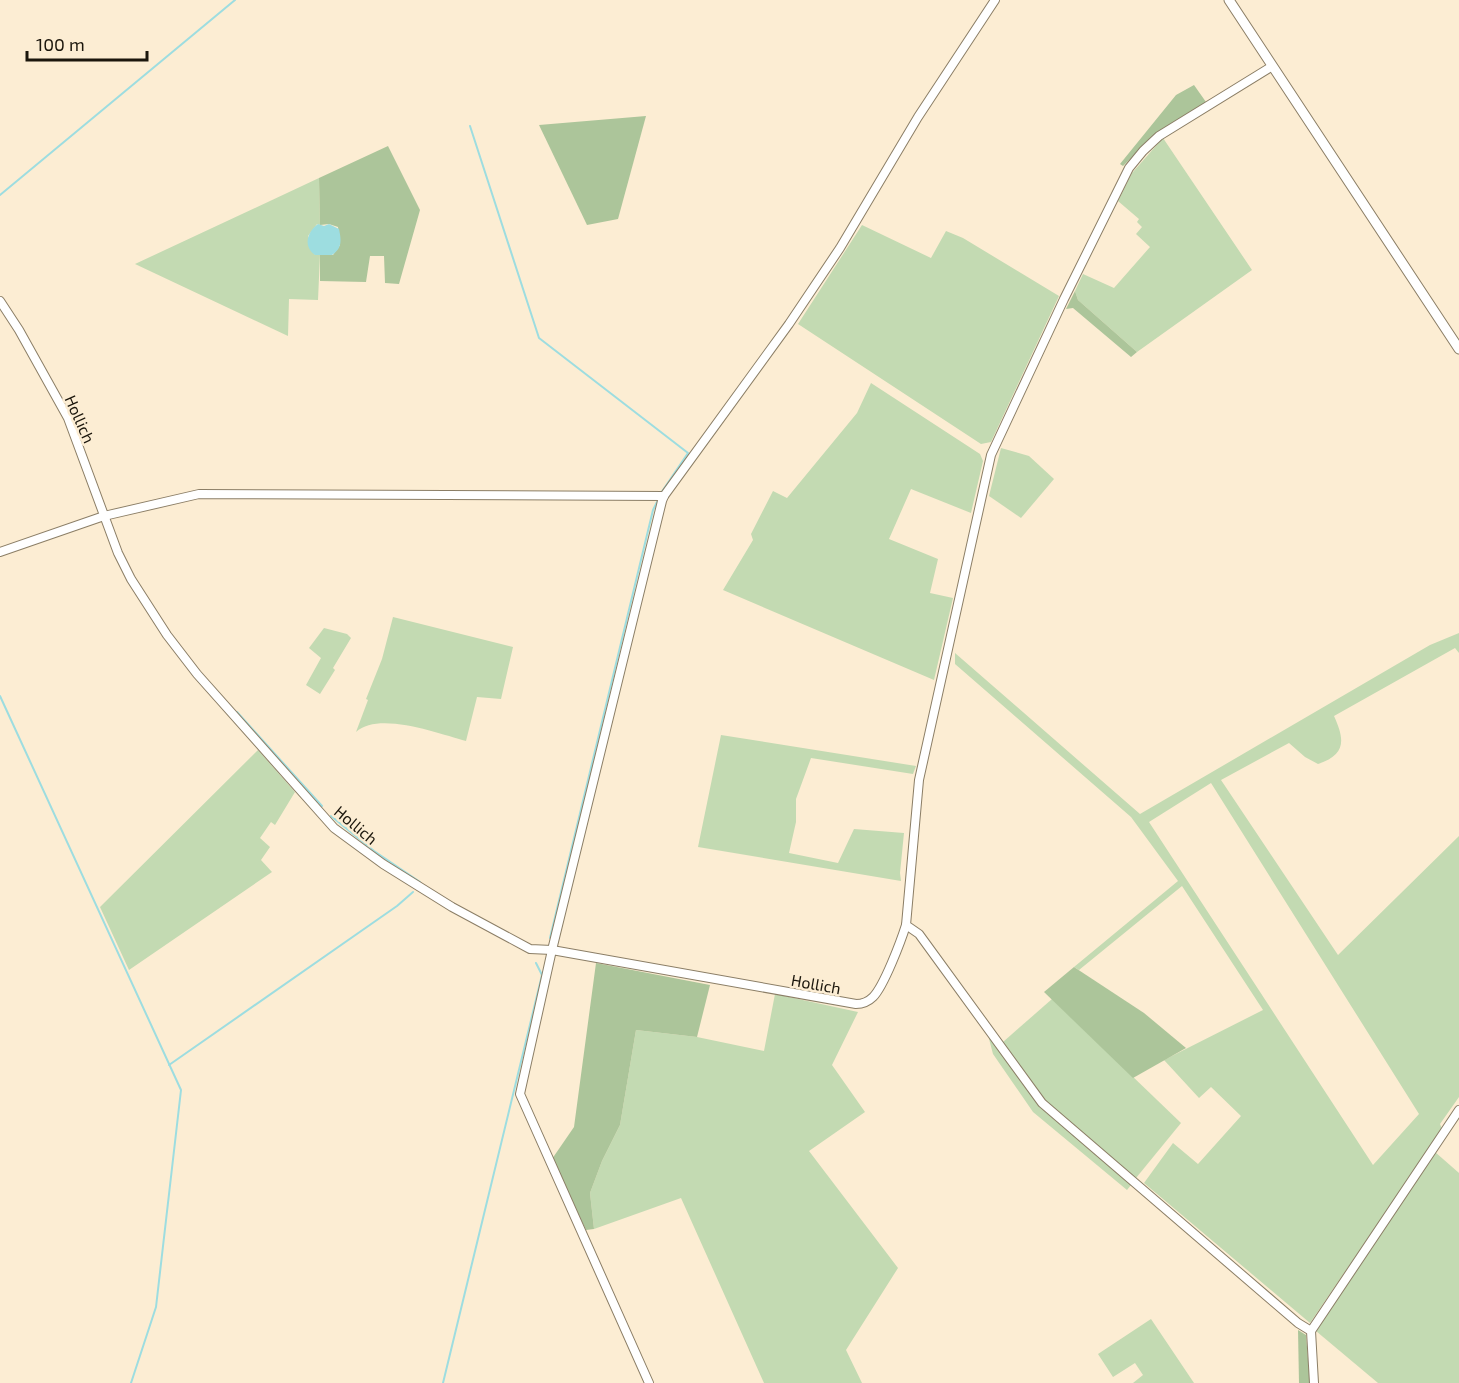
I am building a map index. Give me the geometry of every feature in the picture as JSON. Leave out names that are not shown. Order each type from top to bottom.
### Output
[{"type":"street","points":[[649,1383],[520,1094],[552,950],[664,496],[789,324],[840,248],[918,117],[995,0]]},
{"type":"street","points":[[1228,0],[1459,349]]},
{"type":"street","name":"Hollich","points":[[0,301],[19,330],[68,418],[118,553],[131,579],[167,635],[198,674],[334,828],[383,864],[452,907],[530,949],[552,950],[861,1004],[876,993],[906,925],[919,780],[991,455],[1064,299],[1129,168],[1159,136],[1271,67]]},
{"type":"street","points":[[0,552],[104,516],[199,494],[664,496]]},
{"type":"street","points":[[906,925],[919,934],[1042,1103],[1298,1323],[1311,1331]]},
{"type":"street","points":[[1314,1383],[1311,1331],[1459,1110]]},
{"type":"green space","points":[[1194,85],[1206,102],[1156,134],[1123,166],[1120,164],[1176,95]]},
{"type":"green space","points":[[646,116],[618,219],[587,225],[539,125]]},
{"type":"green space","points":[[1163,138],[1252,270],[1137,352],[1078,300],[1075,291],[1083,274],[1114,288],[1150,247],[1136,234],[1142,227],[1137,222],[1139,219],[1118,201],[1132,173]]},
{"type":"green space","points":[[388,146],[420,210],[399,284],[385,283],[384,256],[370,256],[366,282],[320,281],[320,255],[333,255],[340,245],[338,227],[329,224],[320,225],[319,178]]},
{"type":"green space","points":[[319,178],[320,225],[317,224],[308,236],[315,255],[320,255],[318,300],[289,299],[288,336],[135,264]]},
{"type":"green space","points":[[862,225],[931,258],[946,231],[963,238],[1059,296],[991,442],[981,444],[798,324]]},
{"type":"green space","points":[[1075,291],[1078,300],[1137,352],[1131,357],[1073,308],[1066,309]]},
{"type":"green space","points":[[871,383],[980,454],[983,461],[971,513],[911,489],[889,539],[938,559],[930,593],[953,598],[934,680],[723,590],[753,540],[751,534],[773,491],[787,498],[857,413]]},
{"type":"green space","points":[[1001,448],[1029,456],[1054,479],[1021,518],[989,496]]},
{"type":"green space","points":[[393,617],[513,647],[501,699],[477,697],[466,741],[394,724],[366,726],[356,732],[382,659]]},
{"type":"green space","points":[[324,628],[347,634],[351,638],[320,694],[306,685],[321,658],[309,648]]},
{"type":"green space","points":[[1459,633],[1459,653],[1455,648],[1334,716],[1340,732],[1341,746],[1334,756],[1318,764],[1305,757],[1289,743],[1221,780],[1338,955],[1459,836],[1459,1097],[1440,1124],[1442,1129],[1310,1323],[1144,1183],[1173,1143],[1198,1164],[1241,1116],[1211,1087],[1199,1098],[1164,1060],[1263,1010],[1182,886],[1079,970],[1074,967],[1178,881],[1131,817],[955,664],[955,653],[1140,814],[1430,645]],"holes":[[[1211,783],[1419,1114],[1373,1165],[1149,822]]]},
{"type":"green space","points":[[721,735],[916,766],[913,774],[811,758],[796,799],[796,822],[789,853],[838,863],[854,829],[904,833],[901,881],[698,847]]},
{"type":"green space","points":[[258,750],[295,792],[275,825],[271,822],[260,838],[270,847],[261,860],[272,872],[129,970],[100,907]]},
{"type":"green space","points":[[596,963],[710,985],[697,1037],[636,1030],[620,1125],[602,1161],[590,1193],[594,1229],[586,1230],[552,1159],[574,1127]]},
{"type":"green space","points":[[1074,967],[1144,1013],[1186,1048],[1133,1078],[1044,992]]},
{"type":"green space","points":[[775,994],[858,1012],[832,1065],[865,1112],[809,1151],[898,1268],[846,1350],[862,1383],[764,1383],[681,1198],[594,1229],[590,1193],[602,1161],[620,1125],[636,1030],[697,1037],[764,1051]]},
{"type":"green space","points":[[1052,999],[1181,1123],[1136,1178],[1046,1101],[1003,1042]]},
{"type":"green space","points":[[988,1035],[1040,1106],[1131,1185],[1127,1190],[1033,1112],[993,1054]]},
{"type":"green space","points":[[1435,1152],[1459,1173],[1459,1383],[1378,1383],[1316,1331]]},
{"type":"green space","points":[[1151,1319],[1194,1383],[1133,1383],[1143,1375],[1135,1363],[1113,1377],[1098,1354]]},
{"type":"green space","points":[[1298,1330],[1306,1335],[1310,1383],[1299,1383]]},
{"type":"water","points":[[318,224],[324,226],[329,224],[339,229],[340,246],[332,255],[315,255],[309,247],[309,235]]},
{"type":"waterway","points":[[0,195],[235,0]]},
{"type":"waterway","points":[[470,126],[539,338],[688,453],[661,493]]},
{"type":"waterway","points":[[550,938],[653,510],[659,498]]},
{"type":"waterway","points":[[0,696],[181,1090],[156,1307],[131,1383]]},
{"type":"waterway","points":[[237,712],[322,806]]},
{"type":"waterway","points":[[331,816],[374,851],[420,882]]},
{"type":"waterway","points":[[169,1065],[397,906],[413,892]]},
{"type":"waterway","points":[[443,1383],[542,975],[536,963]]}]
